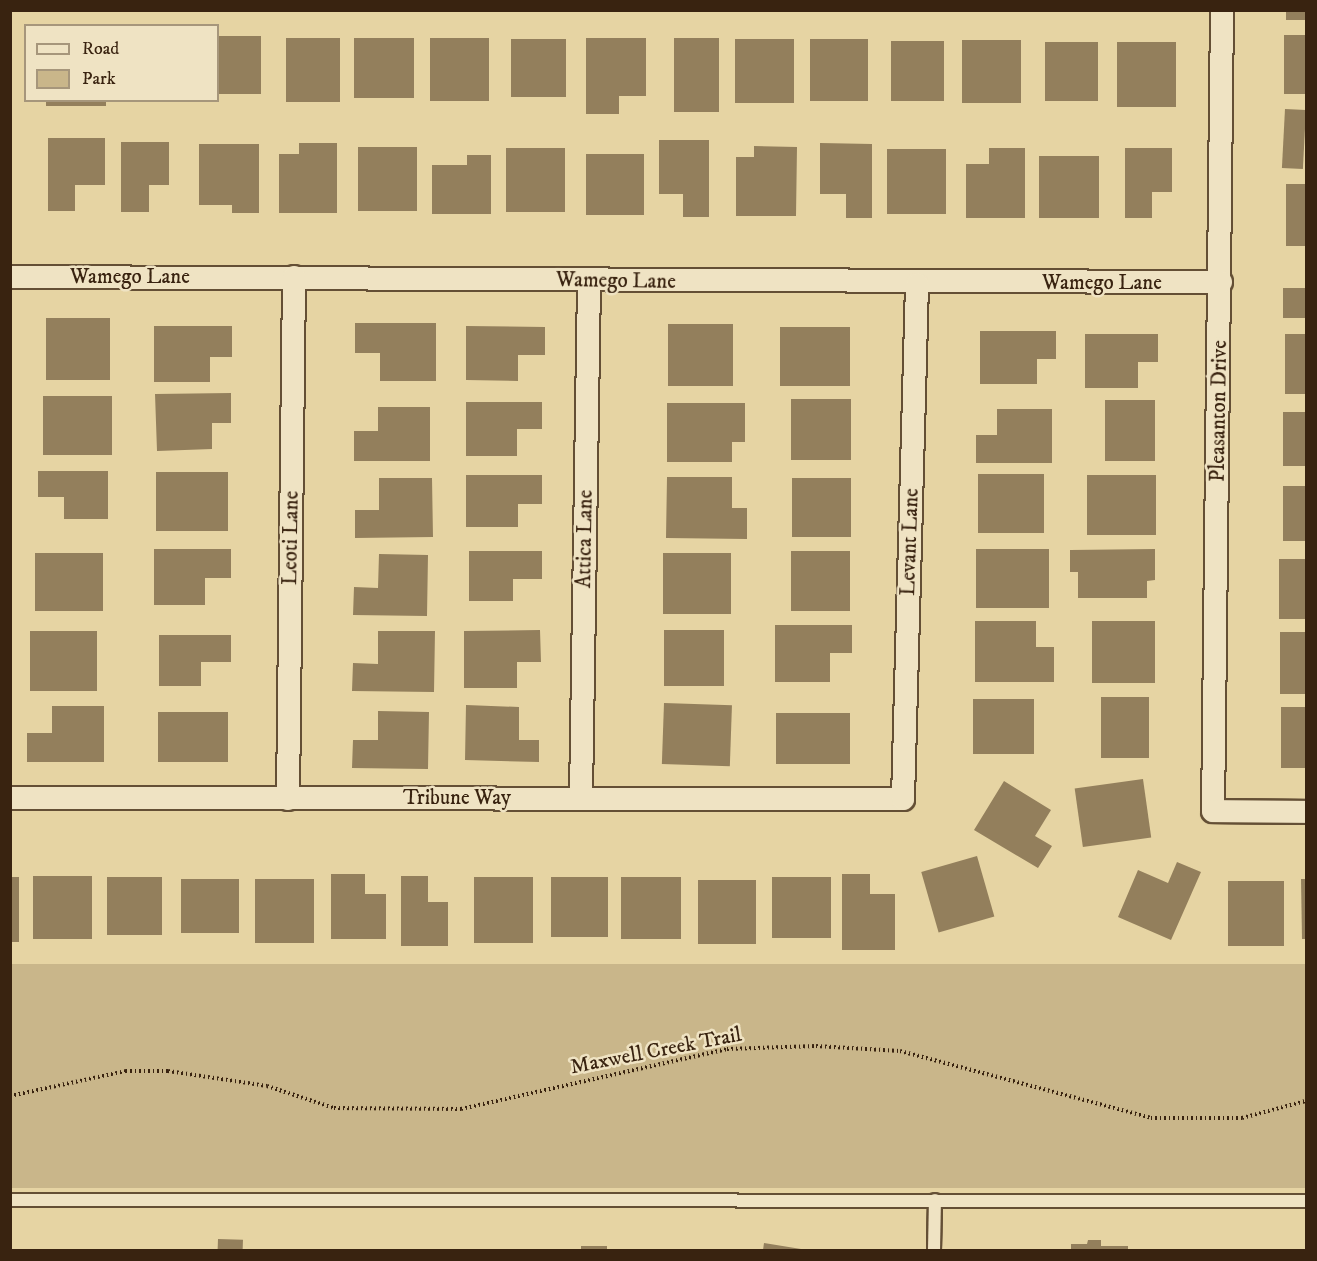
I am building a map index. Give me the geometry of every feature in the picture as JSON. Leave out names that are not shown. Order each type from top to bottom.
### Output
[{"type":"street","name":"Pleasanton Drive","points":[[1222,10],[1221,282],[1213,811],[1306,812]]},
{"type":"street","name":"Wamego Lane","points":[[10,277],[294,277],[917,284],[1221,282]]},
{"type":"street","name":"Leoti Lane","points":[[288,799],[294,277]]},
{"type":"street","name":"Attica Lane","points":[[581,797],[589,281]]},
{"type":"street","name":"Levant Lane","points":[[903,800],[917,284]]},
{"type":"street","name":"Tribune Way","points":[[10,798],[581,797],[903,800]]},
{"type":"lane","points":[[10,1200],[1306,1201]]},
{"type":"lane","points":[[934,1251],[935,1200]]},
{"type":"path","name":"Maxwell Creek Trail","points":[[10,1096],[126,1071],[168,1071],[267,1086],[334,1108],[461,1109],[727,1049],[816,1046],[900,1051],[1151,1118],[1242,1118],[1306,1101]]},
{"type":"green space","points":[[11,964],[1306,964],[1306,1188],[11,1188]]},
{"type":"building","points":[[1286,10],[1306,10],[1306,20],[1286,20]]},
{"type":"building","points":[[1284,35],[1306,35],[1306,94],[1284,94]]},
{"type":"building","points":[[219,36],[261,36],[261,94],[219,94]]},
{"type":"building","points":[[286,38],[340,38],[340,102],[286,102]]},
{"type":"building","points":[[354,38],[414,38],[414,98],[354,98]]},
{"type":"building","points":[[430,38],[489,38],[489,101],[430,101]]},
{"type":"building","points":[[586,38],[646,38],[646,96],[619,96],[619,114],[586,114]]},
{"type":"building","points":[[674,38],[719,38],[719,112],[674,112]]},
{"type":"building","points":[[511,39],[566,39],[566,97],[511,97]]},
{"type":"building","points":[[735,39],[794,39],[794,103],[735,103]]},
{"type":"building","points":[[810,39],[868,39],[868,101],[810,101]]},
{"type":"building","points":[[962,40],[1021,40],[1021,103],[962,103]]},
{"type":"building","points":[[891,41],[944,41],[944,101],[891,101]]},
{"type":"building","points":[[1045,42],[1098,42],[1098,101],[1045,101]]},
{"type":"building","points":[[1117,42],[1176,42],[1176,107],[1117,107]]},
{"type":"building","points":[[46,102],[106,102],[106,106],[46,106]]},
{"type":"building","points":[[1285,109],[1306,110],[1303,169],[1282,168]]},
{"type":"building","points":[[48,138],[105,138],[105,185],[75,185],[75,211],[48,211]]},
{"type":"building","points":[[659,140],[709,140],[709,217],[683,217],[683,194],[659,194]]},
{"type":"building","points":[[121,142],[169,142],[169,185],[149,185],[149,212],[121,212]]},
{"type":"building","points":[[299,143],[337,143],[337,213],[279,213],[279,154],[299,154]]},
{"type":"building","points":[[820,143],[872,144],[872,218],[846,218],[846,194],[820,194]]},
{"type":"building","points":[[199,144],[259,144],[259,213],[232,213],[232,205],[199,205]]},
{"type":"building","points":[[754,146],[797,147],[796,216],[736,216],[736,157],[754,157]]},
{"type":"building","points":[[358,147],[417,147],[417,211],[358,211]]},
{"type":"building","points":[[506,148],[565,148],[565,212],[506,212]]},
{"type":"building","points":[[989,148],[1025,148],[1025,218],[966,218],[966,164],[989,164]]},
{"type":"building","points":[[1125,148],[1172,148],[1172,192],[1152,192],[1152,218],[1125,218]]},
{"type":"building","points":[[887,149],[946,149],[946,214],[887,214]]},
{"type":"building","points":[[586,154],[644,154],[644,215],[586,215]]},
{"type":"building","points":[[467,155],[491,155],[491,214],[432,214],[432,165],[467,165]]},
{"type":"building","points":[[1039,156],[1099,156],[1099,218],[1039,218]]},
{"type":"building","points":[[1286,184],[1306,184],[1306,246],[1286,246]]},
{"type":"building","points":[[1283,288],[1306,288],[1306,318],[1283,318]]},
{"type":"building","points":[[46,318],[110,318],[110,380],[46,380]]},
{"type":"building","points":[[355,323],[436,323],[436,381],[380,381],[380,353],[355,353]]},
{"type":"building","points":[[668,324],[733,324],[733,386],[668,386]]},
{"type":"building","points":[[154,326],[232,326],[232,357],[210,357],[210,382],[154,382]]},
{"type":"building","points":[[466,326],[545,327],[545,355],[518,355],[518,381],[466,380]]},
{"type":"building","points":[[780,327],[850,327],[850,386],[780,386]]},
{"type":"building","points":[[980,331],[1056,331],[1056,359],[1037,359],[1037,384],[980,384]]},
{"type":"building","points":[[1085,334],[1158,334],[1158,362],[1138,362],[1138,388],[1085,388]]},
{"type":"building","points":[[1285,334],[1306,334],[1306,394],[1285,394]]},
{"type":"building","points":[[231,393],[231,423],[212,423],[212,449],[157,451],[155,394]]},
{"type":"building","points":[[43,396],[112,396],[112,455],[43,455]]},
{"type":"building","points":[[791,399],[851,399],[851,460],[791,460]]},
{"type":"building","points":[[1105,400],[1155,400],[1155,461],[1105,461]]},
{"type":"building","points":[[466,402],[542,402],[542,429],[517,429],[517,456],[466,456]]},
{"type":"building","points":[[667,403],[745,403],[745,442],[732,442],[732,462],[667,462]]},
{"type":"building","points":[[378,407],[430,407],[430,461],[354,461],[354,431],[378,431]]},
{"type":"building","points":[[997,409],[1052,409],[1052,463],[976,463],[976,435],[997,435]]},
{"type":"building","points":[[1283,412],[1306,412],[1306,466],[1283,466]]},
{"type":"building","points":[[38,471],[108,471],[108,519],[64,519],[64,497],[38,497]]},
{"type":"building","points":[[156,472],[228,472],[228,531],[156,531]]},
{"type":"building","points":[[978,474],[1044,474],[1044,533],[978,533]]},
{"type":"building","points":[[466,475],[542,475],[542,504],[518,504],[518,527],[466,527]]},
{"type":"building","points":[[1087,475],[1156,475],[1156,535],[1087,535]]},
{"type":"building","points":[[667,477],[732,477],[732,508],[747,508],[747,539],[666,538]]},
{"type":"building","points":[[379,478],[432,478],[433,537],[355,538],[355,510],[379,510]]},
{"type":"building","points":[[792,478],[851,478],[851,537],[792,537]]},
{"type":"building","points":[[1283,486],[1306,486],[1306,541],[1283,541]]},
{"type":"building","points":[[154,549],[231,549],[231,578],[205,578],[205,605],[154,605]]},
{"type":"building","points":[[976,549],[1049,549],[1049,608],[976,608]]},
{"type":"building","points":[[1155,549],[1155,580],[1147,581],[1147,598],[1078,598],[1078,572],[1070,572],[1070,550]]},
{"type":"building","points":[[469,551],[542,551],[542,579],[513,579],[513,601],[469,601]]},
{"type":"building","points":[[791,551],[850,551],[850,611],[791,611]]},
{"type":"building","points":[[35,553],[103,553],[103,611],[35,611]]},
{"type":"building","points":[[663,553],[731,553],[731,614],[663,614]]},
{"type":"building","points":[[379,554],[428,555],[427,616],[353,615],[354,587],[378,588]]},
{"type":"building","points":[[1279,559],[1306,559],[1306,619],[1279,619]]},
{"type":"building","points":[[975,621],[1036,621],[1036,647],[1054,647],[1054,682],[975,682]]},
{"type":"building","points":[[1092,621],[1155,621],[1155,683],[1092,683]]},
{"type":"building","points":[[775,625],[852,625],[852,653],[830,653],[830,682],[775,682]]},
{"type":"building","points":[[540,630],[541,662],[517,662],[517,688],[464,688],[464,631]]},
{"type":"building","points":[[664,630],[724,630],[724,686],[664,686]]},
{"type":"building","points":[[30,631],[97,631],[97,691],[30,691]]},
{"type":"building","points":[[378,631],[435,631],[434,692],[352,691],[353,663],[378,664]]},
{"type":"building","points":[[1280,632],[1306,632],[1306,694],[1280,694]]},
{"type":"building","points":[[159,635],[231,635],[231,662],[201,662],[201,686],[159,686]]},
{"type":"building","points":[[1101,697],[1149,697],[1149,758],[1101,758]]},
{"type":"building","points":[[973,699],[1034,699],[1034,754],[973,754]]},
{"type":"building","points":[[664,703],[732,705],[730,766],[662,764]]},
{"type":"building","points":[[466,705],[519,707],[519,740],[539,740],[539,762],[465,760]]},
{"type":"building","points":[[52,706],[104,706],[104,762],[27,762],[27,733],[52,733]]},
{"type":"building","points":[[1281,707],[1306,707],[1306,768],[1281,768]]},
{"type":"building","points":[[378,711],[429,712],[428,769],[352,768],[353,740],[378,740]]},
{"type":"building","points":[[158,712],[228,712],[228,762],[158,762]]},
{"type":"building","points":[[776,713],[850,713],[850,764],[776,764]]},
{"type":"building","points":[[1143,779],[1151,837],[1083,847],[1075,789]]},
{"type":"building","points":[[1004,781],[1051,810],[1035,836],[1052,846],[1038,868],[974,830]]},
{"type":"building","points":[[977,856],[994,917],[939,933],[921,872]]},
{"type":"building","points":[[1177,862],[1201,872],[1171,940],[1118,917],[1138,870],[1168,883]]},
{"type":"building","points":[[331,874],[365,874],[365,894],[386,894],[386,939],[331,939]]},
{"type":"building","points":[[842,874],[870,874],[870,894],[895,894],[895,950],[842,950]]},
{"type":"building","points":[[33,876],[92,876],[92,939],[33,939]]},
{"type":"building","points":[[401,876],[428,876],[428,902],[448,902],[448,946],[401,946]]},
{"type":"building","points":[[10,877],[19,877],[19,942],[10,942]]},
{"type":"building","points":[[107,877],[162,877],[162,935],[107,935]]},
{"type":"building","points":[[474,877],[533,877],[533,943],[474,943]]},
{"type":"building","points":[[551,877],[608,877],[608,937],[551,937]]},
{"type":"building","points":[[621,877],[681,877],[681,939],[621,939]]},
{"type":"building","points":[[772,877],[831,877],[831,938],[772,938]]},
{"type":"building","points":[[181,879],[239,879],[239,933],[181,933]]},
{"type":"building","points":[[255,879],[314,879],[314,943],[255,943]]},
{"type":"building","points":[[1301,879],[1306,879],[1306,939],[1302,939]]},
{"type":"building","points":[[698,880],[756,880],[756,944],[698,944]]},
{"type":"building","points":[[1228,881],[1284,881],[1284,946],[1228,946]]},
{"type":"building","points":[[218,1239],[243,1240],[243,1250],[218,1250]]},
{"type":"building","points":[[1088,1240],[1101,1240],[1101,1246],[1128,1246],[1128,1250],[1071,1250],[1071,1244],[1087,1244]]},
{"type":"building","points":[[764,1243],[801,1249],[801,1250],[763,1250]]},
{"type":"building","points":[[581,1246],[607,1246],[607,1250],[581,1250]]}]
